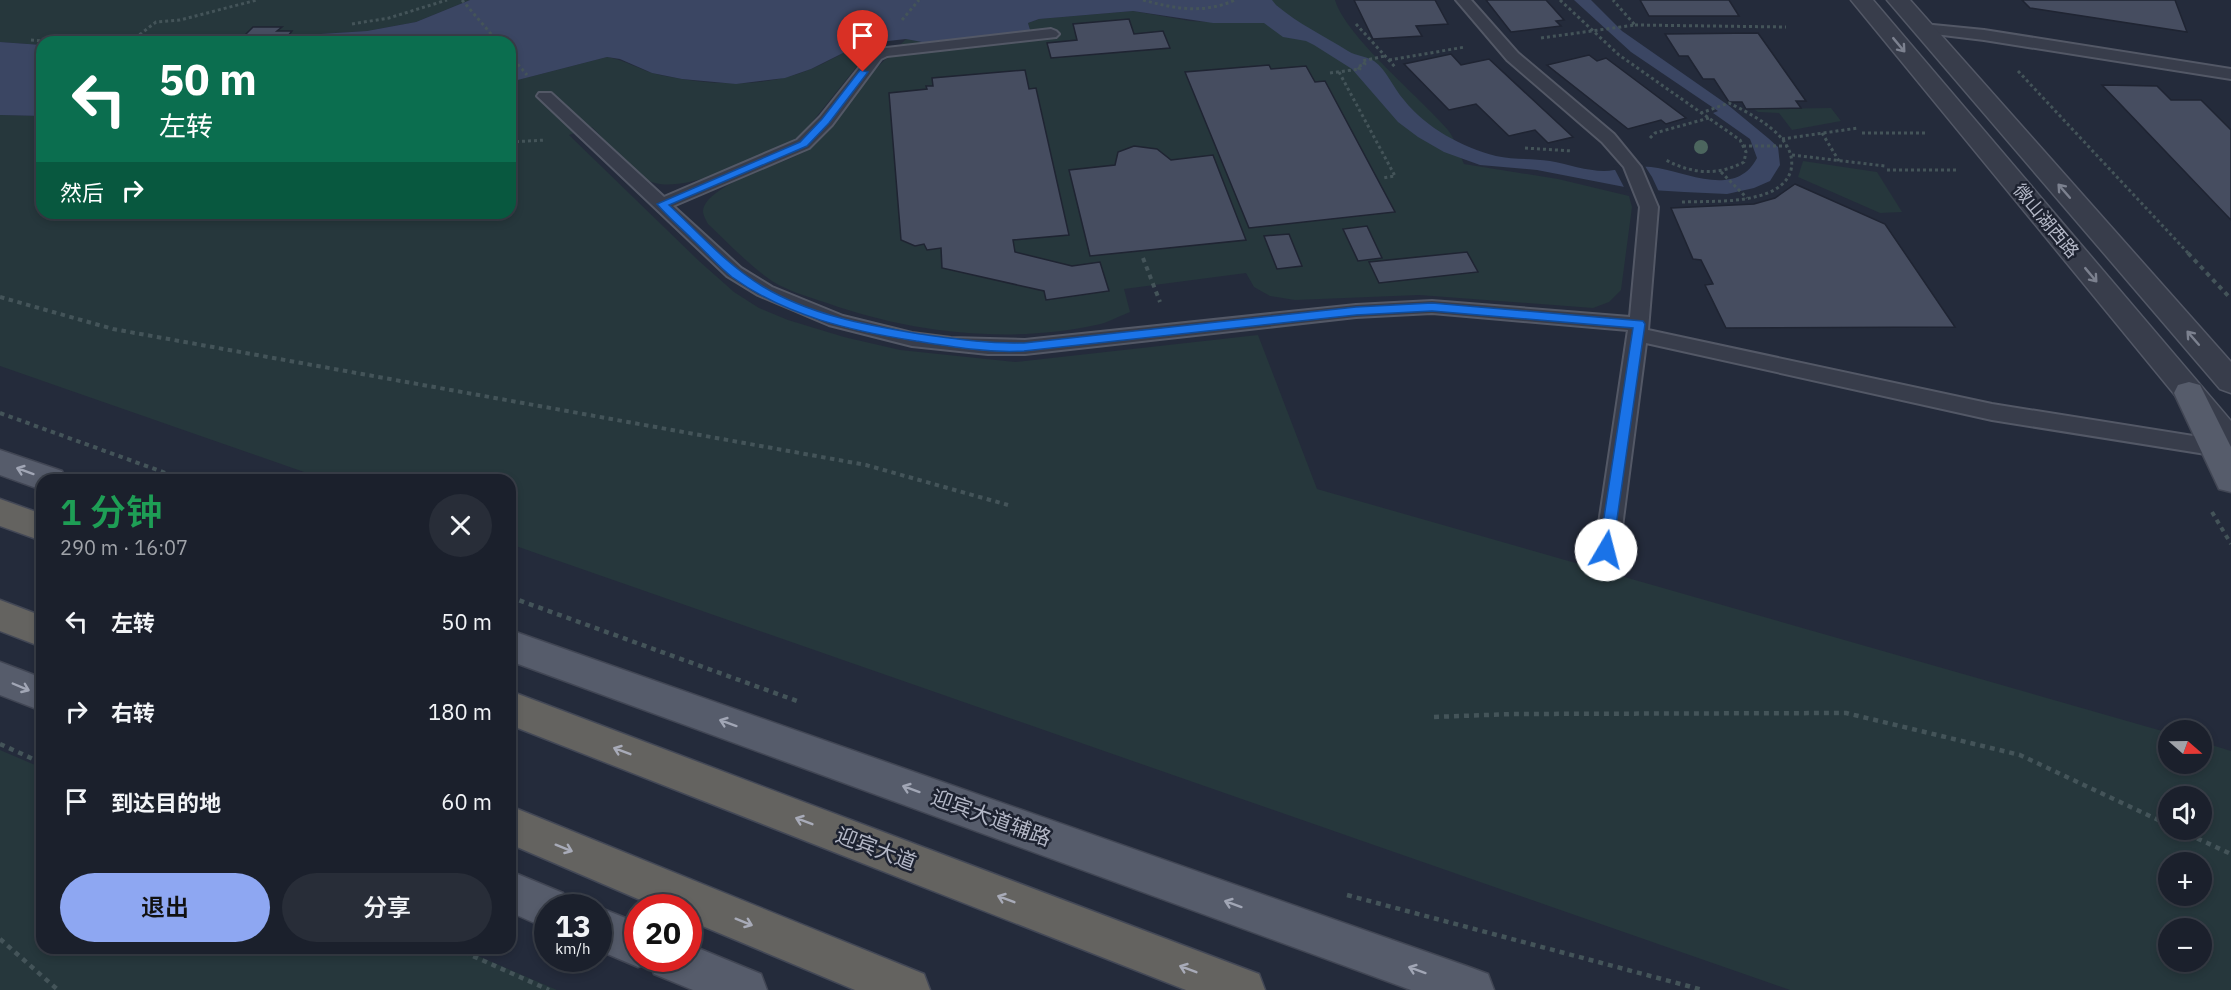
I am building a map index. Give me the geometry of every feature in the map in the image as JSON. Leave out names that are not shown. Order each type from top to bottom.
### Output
[{"type":"highway","points":[[0,512],[36,526]]},
{"type":"highway","points":[[0,615],[36,630]]},
{"type":"highway","name":"迎宾大道","points":[[516,710],[1242,990]]},
{"type":"highway","points":[[516,827],[908,990]]},
{"type":"main road","points":[[2189,393],[2226,447],[2231,480]]},
{"type":"main road","points":[[0,462],[36,475]]},
{"type":"main road","name":"迎宾大道辅路","points":[[516,647],[1472,990]]},
{"type":"main road","points":[[0,678],[36,693]]},
{"type":"main road","points":[[516,894],[534,902]]},
{"type":"main road","points":[[702,972],[745,990]]},
{"type":"street","name":"微山湖西路","points":[[1862,0],[2189,393]]},
{"type":"street","name":"微山湖西路","points":[[1898,0],[2231,382]]},
{"type":"lane","points":[[1463,0],[1515,59],[1623,152],[1645,191],[1649,207],[1639,329],[1606,550]]},
{"type":"lane","points":[[1923,29],[1984,35],[2231,74]]},
{"type":"lane","points":[[662,204],[804,144],[826,121],[876,56],[883,52],[1051,34]]},
{"type":"lane","points":[[545,96],[734,272],[759,290],[829,319],[869,330],[919,339],[995,348],[1356,311],[1432,307],[1639,329],[1992,412],[2226,447]]},
{"type":"path","points":[[138,36],[156,22],[180,20],[257,0]]},
{"type":"path","points":[[352,24],[389,18],[447,0]]},
{"type":"path","points":[[462,0],[493,36]]},
{"type":"path","points":[[1143,0],[1196,11],[1222,7],[1235,0]]},
{"type":"path","points":[[1560,0],[1582,25],[1629,62],[1735,136],[1746,152],[1744,162],[1735,168],[1720,172],[1694,171],[1676,166],[1664,159]]},
{"type":"path","points":[[1613,0],[1635,25]]},
{"type":"path","points":[[1356,24],[1396,68]]},
{"type":"path","points":[[1601,30],[1635,25],[1786,27]]},
{"type":"path","points":[[1984,35],[2231,299]]},
{"type":"path","points":[[31,40],[36,40]]},
{"type":"path","points":[[1330,73],[1360,69],[1357,66],[1365,64],[1362,61],[1385,56]]},
{"type":"path","points":[[1339,72],[1395,176],[1383,178]]},
{"type":"path","points":[[1672,202],[1748,199],[1780,187],[1789,177],[1792,168],[1792,155],[1788,146],[1762,122],[1729,103],[1701,112]]},
{"type":"path","points":[[1650,143],[1650,136],[1655,133],[1710,118]]},
{"type":"path","points":[[1782,139],[1858,128]]},
{"type":"path","points":[[1862,133],[1929,133]]},
{"type":"path","points":[[1822,134],[1839,161]]},
{"type":"path","points":[[1743,146],[1788,146]]},
{"type":"path","points":[[1792,155],[1885,166]]},
{"type":"path","points":[[1887,170],[1958,170]]},
{"type":"path","points":[[1720,172],[1748,199]]},
{"type":"path","points":[[1143,258],[1171,331]]},
{"type":"path","points":[[0,297],[113,329],[867,465],[1008,505]]},
{"type":"path","points":[[0,412],[169,474]]},
{"type":"path","points":[[516,599],[806,704]]},
{"type":"path","points":[[1434,717],[1513,714],[1846,713],[2020,755],[2158,820]]},
{"type":"path","points":[[0,744],[36,760]]},
{"type":"path","points":[[2201,840],[2231,854]]},
{"type":"path","points":[[1344,894],[1703,990]]},
{"type":"path","points":[[0,939],[58,990]]},
{"type":"path","points":[[468,954],[549,990]]},
{"type":"shaded area","points":[[0,0],[470,0],[416,22],[367,31],[302,36],[36,36],[36,45],[0,42]]},
{"type":"shaded area","points":[[1254,0],[1335,0],[1342,15],[1368,49],[1448,130],[1464,164],[1558,179],[1629,196],[1632,207],[1621,290],[1609,302],[1593,308],[1419,295],[1295,300],[1270,296],[1254,287],[1246,273],[1124,289],[1130,312],[1096,325],[1029,334],[960,332],[892,322],[787,289],[750,264],[708,224],[704,216],[703,211],[707,201],[717,192],[746,176],[794,157],[814,145],[832,126],[873,72],[906,39],[927,43],[1031,33],[1028,23],[1039,19],[1133,11],[1190,21],[1231,23]]},
{"type":"shaded area","points":[[861,44],[875,44],[800,137],[718,174],[677,184],[660,184],[646,179],[632,168],[592,127],[569,135],[734,292],[759,308],[788,320],[844,337],[900,350],[1015,362],[1258,335],[1317,489],[2158,730],[2158,774],[2212,774],[2212,745],[2231,751],[2231,990],[1790,990],[516,546],[516,474],[310,474],[0,366],[0,115],[36,116],[36,219],[516,219],[516,80],[607,57],[653,73],[716,83],[755,82],[793,75]]},
{"type":"shaded area","points":[[1831,108],[1841,121],[1792,130],[1779,113],[1758,112],[1754,109]]},
{"type":"shaded area","points":[[1803,161],[1877,172],[1902,212],[1880,213],[1798,177]]},
{"type":"shaded area","points":[[0,750],[36,765],[36,954],[473,954],[557,990],[0,990]]},
{"type":"water","points":[[470,0],[1272,0],[1312,30],[1351,53],[1374,61],[1383,69],[1404,100],[1423,119],[1458,142],[1483,152],[1502,157],[1550,161],[1597,171],[1651,167],[1712,180],[1738,177],[1748,170],[1757,158],[1750,139],[1713,113],[1718,111],[1631,52],[1574,0],[1591,0],[1622,31],[1728,105],[1768,138],[1778,147],[1780,165],[1770,181],[1754,188],[1727,194],[1635,189],[1537,170],[1480,165],[1444,152],[1418,137],[1398,122],[1352,69],[1306,41],[1283,37],[1264,23],[1213,23],[1133,11],[1039,19],[1028,23],[1031,33],[927,43],[906,39],[861,44],[811,69],[785,78],[736,84],[682,79],[652,73],[620,59],[607,57],[516,80],[516,36],[302,36],[367,31],[416,22]]},
{"type":"water","points":[[0,42],[36,45],[36,116],[0,115]]},
{"type":"pier","points":[[1643,163],[1660,194],[1626,191],[1613,166]]},
{"type":"building","points":[[1354,0],[1435,0],[1448,24],[1416,26],[1422,36],[1373,39]]},
{"type":"building","points":[[1486,0],[1546,0],[1564,20],[1556,21],[1561,26],[1511,32]]},
{"type":"building","points":[[1640,0],[1729,0],[1739,16],[1649,16]]},
{"type":"building","points":[[2022,0],[2175,0],[2187,32],[2030,8]]},
{"type":"building","points":[[1129,19],[1134,34],[1163,31],[1170,48],[1051,58],[1047,43],[1077,40],[1073,24]]},
{"type":"building","points":[[253,27],[282,27],[277,31],[292,31],[288,36],[244,36]]},
{"type":"building","points":[[1758,33],[1806,101],[1796,101],[1801,108],[1746,109],[1742,102],[1729,102],[1714,79],[1703,79],[1688,56],[1679,56],[1665,34]]},
{"type":"building","points":[[1451,54],[1461,65],[1489,59],[1573,137],[1548,143],[1535,130],[1509,136],[1476,104],[1449,110],[1404,64]]},
{"type":"building","points":[[1589,55],[1597,61],[1606,58],[1686,118],[1666,124],[1661,120],[1628,129],[1547,65]]},
{"type":"building","points":[[1269,65],[1271,69],[1306,66],[1315,82],[1325,81],[1395,212],[1249,228],[1185,72]]},
{"type":"building","points":[[1025,70],[1029,89],[1036,88],[1069,235],[1013,240],[1015,252],[1072,266],[1100,262],[1109,291],[1046,300],[1044,291],[942,268],[941,248],[927,250],[924,244],[915,246],[901,240],[889,93],[927,89],[926,86],[933,86],[932,78]]},
{"type":"building","points":[[2102,85],[2157,86],[2171,100],[2201,100],[2231,130],[2231,220]]},
{"type":"building","points":[[1134,146],[1157,149],[1171,160],[1213,155],[1246,240],[1090,256],[1069,170],[1115,165],[1118,152]]},
{"type":"building","points":[[1795,184],[1885,224],[1955,327],[1726,328],[1705,285],[1713,284],[1701,260],[1693,259],[1671,208],[1754,204],[1775,198]]},
{"type":"building","points":[[1367,226],[1382,258],[1358,261],[1343,229]]},
{"type":"building","points":[[1289,234],[1302,266],[1277,269],[1264,236]]},
{"type":"building","points":[[1467,252],[1478,272],[1379,283],[1369,262]]},
{"type":"route","points":[[863,72],[826,121],[804,144],[662,204],[734,272],[759,290],[829,319],[869,330],[969,346],[1024,347],[1356,311],[1432,307],[1639,324],[1606,550]]}]
